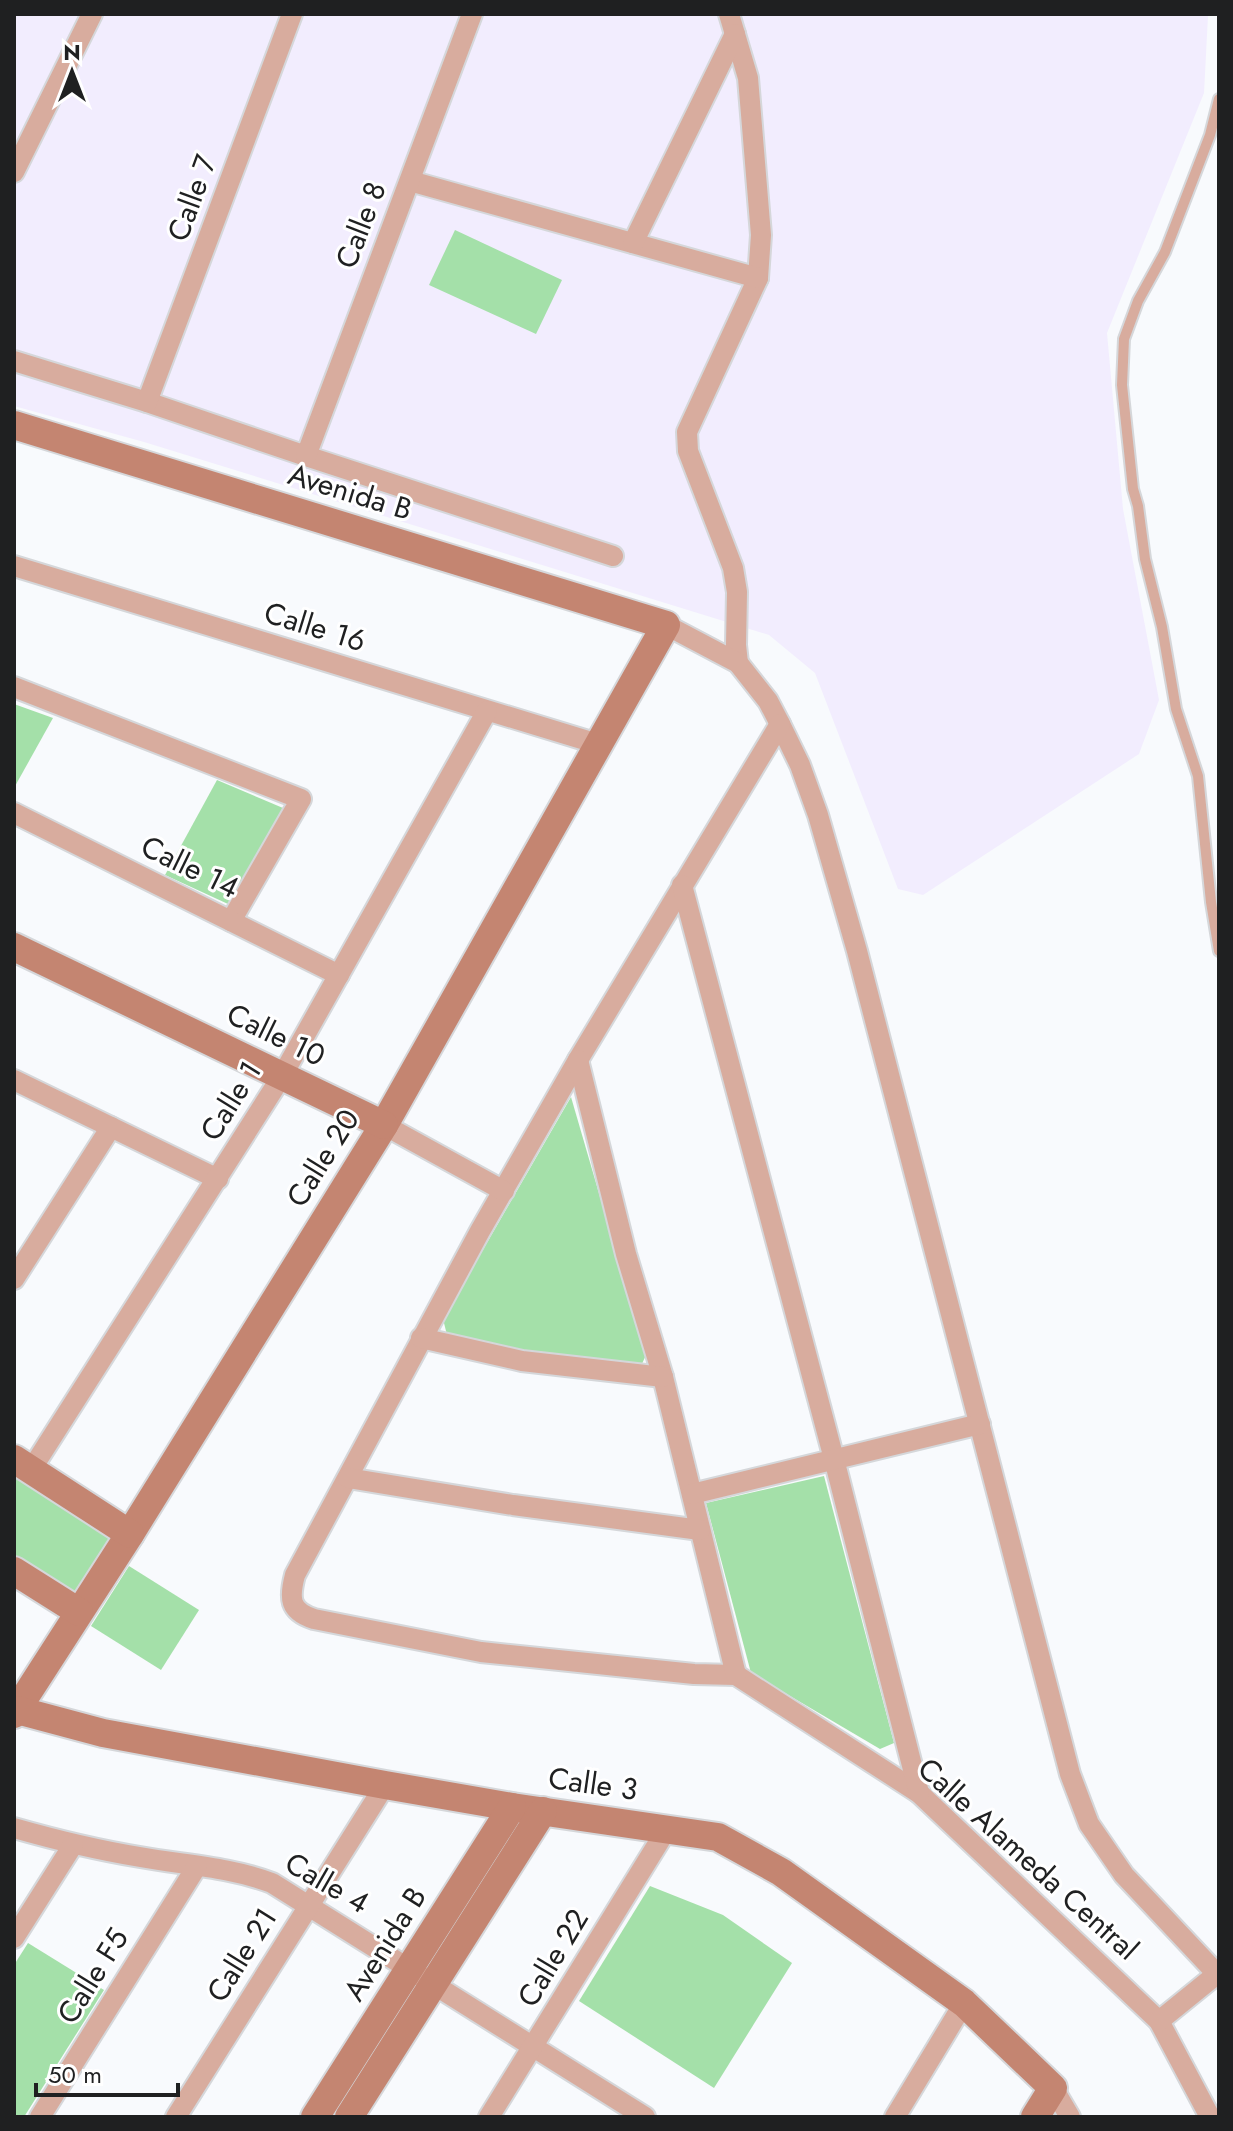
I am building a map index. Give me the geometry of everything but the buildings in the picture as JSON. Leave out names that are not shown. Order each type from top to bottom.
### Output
[{"type":"street","points":[[14,172],[92,14]]},
{"type":"street","name":"Calle 7","points":[[147,402],[292,14]]},
{"type":"street","name":"Calle 8","points":[[306,456],[472,14]]},
{"type":"street","points":[[729,14],[748,78],[761,235],[758,278],[687,432],[688,451],[735,577],[738,663]]},
{"type":"street","points":[[633,243],[735,34]]},
{"type":"street","points":[[410,181],[758,278]]},
{"type":"street","name":"Avenida B","points":[[14,361],[613,556]]},
{"type":"street","name":"Avenida B","points":[[14,425],[666,625]]},
{"type":"street","name":"Calle 16","points":[[16,571],[598,744]]},
{"type":"street","points":[[666,625],[738,663],[768,701],[800,765],[818,815],[861,966],[1070,1774],[1089,1824],[1124,1875],[1218,1975],[1159,2021]]},
{"type":"street","name":"Calle 20","points":[[15,1711],[130,1534],[384,1125],[666,625]]},
{"type":"street","points":[[14,687],[301,799],[231,921]]},
{"type":"street","name":"Calle 1","points":[[23,1464],[218,1179],[282,1076],[487,711]]},
{"type":"street","points":[[578,1060],[626,1254],[663,1377],[736,1675],[694,1674],[481,1652],[314,1619],[302,1615],[293,1605],[290,1594],[295,1575],[421,1338],[578,1060],[780,724]]},
{"type":"street","name":"Calle 14","points":[[14,813],[339,975]]},
{"type":"street","points":[[682,885],[919,1793]]},
{"type":"street","name":"Calle 10","points":[[14,947],[384,1125],[504,1191]]},
{"type":"street","points":[[14,1080],[218,1179]]},
{"type":"street","points":[[14,1279],[111,1127]]},
{"type":"street","points":[[421,1338],[522,1361],[663,1377]]},
{"type":"street","points":[[692,1494],[980,1424]]},
{"type":"street","points":[[23,1464],[130,1534]]},
{"type":"street","points":[[348,1478],[513,1505],[700,1530]]},
{"type":"street","points":[[14,1571],[79,1612]]},
{"type":"street","name":"Calle Alameda Central","points":[[736,1675],[919,1793],[1159,2021],[1210,2117]]},
{"type":"street","name":"Calle 3","points":[[15,1711],[103,1733],[385,1785],[718,1837],[781,1872],[964,2003],[1053,2088],[1070,2117]]},
{"type":"street","name":"Calle 21","points":[[176,2117],[385,1785]]},
{"type":"street","name":"Avenida B","points":[[315,2117],[512,1807]]},
{"type":"street","name":"Avenida B","points":[[349,2117],[543,1811]]},
{"type":"street","name":"Calle 4","points":[[14,1828],[73,1845],[245,1872],[272,1883],[645,2117]]},
{"type":"street","name":"Calle 22","points":[[489,2117],[667,1829]]},
{"type":"street","points":[[14,1938],[73,1845]]},
{"type":"street","name":"Calle F5","points":[[40,2117],[197,1866]]},
{"type":"street","points":[[895,2117],[964,2003]]},
{"type":"street","points":[[1035,2117],[1053,2088]]},
{"type":"lane","points":[[1219,99],[1210,135],[1165,252],[1138,301],[1124,339],[1122,385],[1133,489],[1145,559],[1162,627],[1176,709],[1198,776],[1219,951]]},
{"type":"shaded area","points":[[14,14],[1206,14],[1204,93],[1107,333],[1123,509],[1159,700],[1139,754],[923,895],[898,889],[815,673],[769,635],[144,442],[14,406]]},
{"type":"green space","points":[[455,230],[562,280],[536,334],[429,285]]},
{"type":"green space","points":[[14,704],[53,718],[14,788]]},
{"type":"green space","points":[[217,780],[283,808],[228,904],[165,875]]},
{"type":"green space","points":[[571,1097],[646,1355],[641,1366],[540,1355],[448,1339],[443,1319]]},
{"type":"green space","points":[[14,1471],[115,1534],[75,1596],[14,1557]]},
{"type":"green space","points":[[824,1476],[894,1743],[880,1749],[751,1673],[706,1503]]},
{"type":"green space","points":[[129,1566],[199,1610],[161,1670],[91,1626]]},
{"type":"green space","points":[[650,1886],[723,1915],[792,1963],[714,2088],[579,2001]]},
{"type":"green space","points":[[28,1943],[104,1990],[24,2117],[14,2117],[14,1965]]}]
